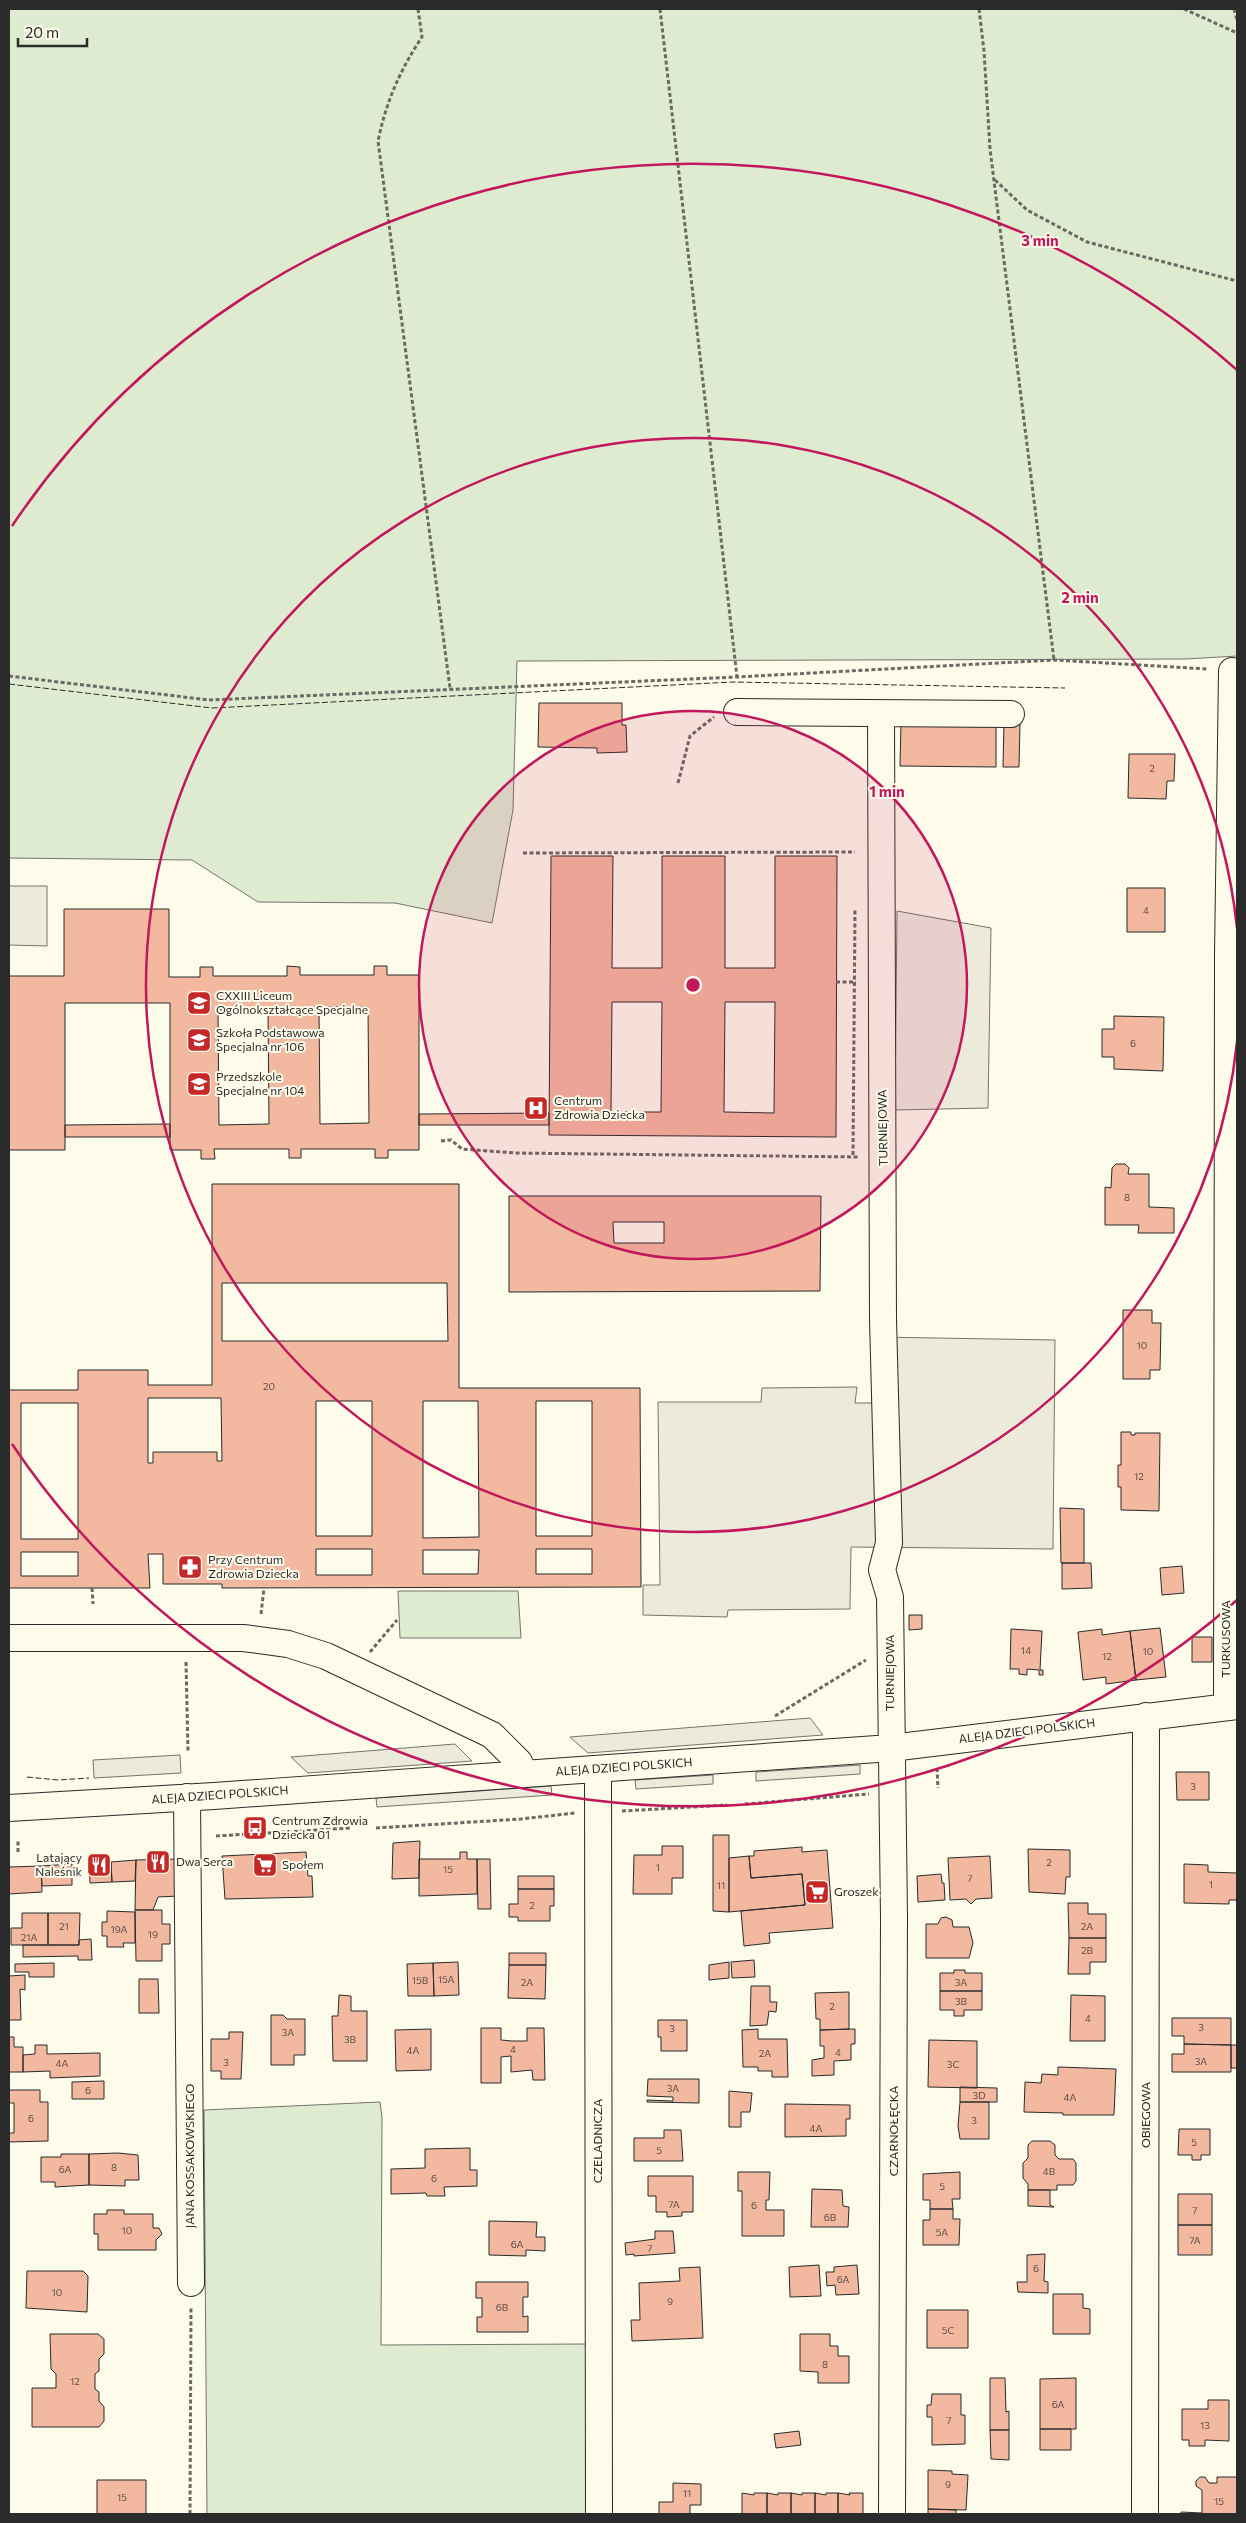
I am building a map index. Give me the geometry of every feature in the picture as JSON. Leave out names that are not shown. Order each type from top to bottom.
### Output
[{"type":"street","name":"TURKUSOWA","points":[[1232,670],[1232,1706]]},
{"type":"street","points":[[737,712],[1011,714]]},
{"type":"street","name":"TURNIEJOWA","points":[[881,714],[883,1320],[888,1542],[882,1570],[890,1598],[891,1748]]},
{"type":"street","points":[[9,1638],[243,1638],[288,1644],[326,1656],[492,1735],[519,1762],[524,1773]]},
{"type":"street","name":"ALEJA DZIECI POLSKICH","points":[[9,1808],[891,1748],[1232,1706]]},
{"type":"street","name":"OBIEGOWA","points":[[1145,2514],[1146,1716]]},
{"type":"street","name":"CZARNOŁĘCKA","points":[[891,1748],[894,1985],[892,2514]]},
{"type":"street","name":"CZELADNICZA","points":[[598,1769],[599,2514]]},
{"type":"street","name":"JANA KOSSAKOWSKIEGO","points":[[187,1797],[191,2283]]},
{"type":"path","points":[[418,9],[422,36],[403,66],[384,110],[378,140],[450,688]]},
{"type":"path","points":[[660,9],[737,677]]},
{"type":"path","points":[[979,9],[994,180],[1054,660]]},
{"type":"path","points":[[1184,9],[1237,33]]},
{"type":"path","points":[[1234,9],[1237,20]]},
{"type":"path","points":[[994,180],[1027,210],[1087,242],[1237,281]]},
{"type":"path","points":[[9,676],[209,700],[450,688],[737,677],[1054,660],[1232,670]]},
{"type":"path","points":[[678,782],[690,736],[711,718],[737,712]]},
{"type":"path","points":[[855,861],[856,843]]},
{"type":"path","points":[[523,853],[855,852]]},
{"type":"path","points":[[853,1155],[855,898]]},
{"type":"path","points":[[440,1141],[451,1140],[462,1149],[515,1153],[853,1155],[860,1158]]},
{"type":"path","points":[[92,1588],[93,1604]]},
{"type":"path","points":[[261,1614],[264,1588]]},
{"type":"path","points":[[367,1656],[397,1620]]},
{"type":"path","points":[[774,1716],[890,1645]]},
{"type":"path","points":[[186,1657],[188,1751]]},
{"type":"path","points":[[937,1768],[938,1788]]},
{"type":"path","points":[[745,1804],[871,1793]]},
{"type":"path","points":[[619,1811],[727,1805]]},
{"type":"path","points":[[376,1828],[521,1819],[582,1813]]},
{"type":"path","points":[[216,1836],[351,1828]]},
{"type":"path","points":[[18,1841],[18,1852]]},
{"type":"path","points":[[190,2514],[191,2283]]},
{"type":"green space","points":[[9,9],[1237,9],[1237,656],[1186,659],[517,661],[513,810],[492,923],[395,903],[258,902],[192,860],[9,858]]},
{"type":"green space","points":[[398,1591],[518,1591],[521,1638],[400,1638]]},
{"type":"green space","points":[[380,2102],[382,2117],[381,2345],[587,2344],[586,2514],[207,2514],[204,2110]]},
{"type":"shaded area","points":[[9,886],[47,886],[47,946],[9,945]]},
{"type":"shaded area","points":[[897,911],[991,928],[988,1108],[895,1110]]},
{"type":"shaded area","points":[[874,1337],[1055,1340],[1053,1549],[851,1547],[850,1609],[728,1610],[727,1617],[643,1615],[643,1585],[660,1585],[658,1402],[761,1402],[762,1388],[857,1387],[855,1403],[872,1403]]},
{"type":"shaded area","points":[[810,1718],[823,1735],[588,1753],[570,1737]]},
{"type":"shaded area","points":[[455,1744],[472,1761],[308,1773],[291,1757]]},
{"type":"shaded area","points":[[180,1755],[181,1773],[94,1778],[93,1760]]},
{"type":"shaded area","points":[[860,1765],[860,1774],[756,1781],[756,1772]]},
{"type":"shaded area","points":[[713,1775],[713,1784],[636,1789],[635,1780]]},
{"type":"shaded area","points":[[551,1786],[552,1795],[377,1807],[376,1798]]},
{"type":"building","points":[[539,703],[622,703],[622,725],[626,725],[627,752],[597,753],[597,748],[538,747]]},
{"type":"building","points":[[901,723],[996,724],[996,767],[900,766]]},
{"type":"building","points":[[1004,723],[1020,724],[1019,767],[1003,767]]},
{"type":"building","points":[[1129,754],[1175,754],[1174,781],[1167,781],[1166,799],[1128,798]]},
{"type":"building","points":[[551,856],[613,856],[612,968],[662,968],[662,856],[725,856],[725,968],[775,968],[775,856],[837,856],[836,1137],[549,1135]],"holes":[[[612,1002],[662,1002],[661,1112],[611,1112]],[[725,1002],[775,1002],[774,1113],[724,1112]]]},
{"type":"building","points":[[1127,888],[1165,888],[1165,932],[1127,932]]},
{"type":"building","points":[[64,909],[169,909],[169,977],[200,977],[200,967],[213,967],[213,976],[287,976],[287,966],[300,967],[300,975],[374,975],[374,966],[387,966],[387,975],[419,975],[419,1150],[388,1150],[388,1158],[375,1158],[375,1149],[301,1149],[301,1158],[289,1158],[289,1149],[214,1149],[215,1159],[201,1159],[201,1150],[170,1150],[170,1003],[65,1003],[65,1150],[9,1150],[9,976],[64,976]],"holes":[[[319,1007],[368,1007],[369,1123],[320,1124]],[[268,1009],[269,1124],[219,1125],[218,1010]]]},
{"type":"building","points":[[1114,1016],[1164,1017],[1163,1071],[1114,1069],[1114,1057],[1102,1057],[1102,1029],[1114,1029]]},
{"type":"building","points":[[549,1113],[549,1125],[419,1125],[419,1114]]},
{"type":"building","points":[[170,1124],[170,1137],[65,1137],[65,1125]]},
{"type":"building","points":[[1116,1164],[1125,1164],[1129,1168],[1128,1174],[1149,1174],[1149,1207],[1174,1208],[1174,1233],[1138,1233],[1139,1225],[1105,1225],[1105,1187],[1111,1188],[1112,1168]]},
{"type":"building","points":[[212,1184],[459,1184],[459,1388],[640,1388],[641,1587],[222,1588],[222,1584],[163,1584],[163,1554],[148,1554],[150,1588],[9,1588],[9,1390],[78,1390],[78,1370],[148,1370],[148,1385],[212,1385]],"holes":[[[222,1283],[447,1283],[448,1341],[222,1341]],[[148,1398],[221,1398],[222,1461],[217,1461],[217,1452],[153,1452],[153,1463],[148,1463]],[[316,1401],[372,1401],[372,1536],[316,1536]],[[423,1401],[478,1401],[479,1537],[423,1538]],[[536,1401],[592,1401],[592,1536],[536,1536]],[[21,1403],[78,1403],[78,1539],[21,1539]],[[316,1549],[372,1549],[372,1575],[316,1575]],[[536,1549],[592,1549],[592,1574],[536,1574]],[[423,1550],[479,1550],[478,1574],[423,1574]],[[21,1552],[78,1552],[78,1576],[21,1576]]]},
{"type":"building","points":[[509,1196],[821,1196],[820,1291],[509,1292]],"holes":[[[613,1222],[664,1222],[664,1243],[614,1243]]]},
{"type":"building","points":[[1123,1310],[1152,1310],[1152,1323],[1161,1323],[1160,1370],[1150,1370],[1150,1379],[1123,1379]]},
{"type":"building","points":[[1121,1432],[1131,1432],[1131,1435],[1135,1435],[1135,1433],[1160,1433],[1159,1511],[1121,1510],[1121,1487],[1118,1487],[1118,1465],[1121,1465]]},
{"type":"building","points":[[1060,1508],[1084,1509],[1084,1563],[1061,1563]]},
{"type":"building","points":[[1062,1563],[1091,1563],[1092,1588],[1062,1589]]},
{"type":"building","points":[[1182,1566],[1184,1593],[1162,1595],[1160,1568]]},
{"type":"building","points":[[909,1615],[922,1615],[922,1629],[909,1630]]},
{"type":"building","points":[[1160,1628],[1166,1677],[1136,1680],[1130,1631]]},
{"type":"building","points":[[1011,1629],[1042,1631],[1040,1670],[1043,1670],[1043,1675],[1039,1675],[1039,1670],[1027,1669],[1027,1675],[1019,1674],[1019,1669],[1010,1669]]},
{"type":"building","points":[[1102,1629],[1102,1635],[1130,1631],[1136,1680],[1106,1684],[1106,1677],[1083,1680],[1078,1632]]},
{"type":"building","points":[[1192,1637],[1212,1637],[1212,1662],[1192,1662]]},
{"type":"building","points":[[1176,1772],[1209,1772],[1209,1800],[1177,1800]]},
{"type":"building","points":[[713,1835],[729,1835],[729,1912],[713,1911]]},
{"type":"building","points":[[420,1841],[419,1878],[392,1879],[393,1843]]},
{"type":"building","points":[[662,1846],[683,1846],[683,1878],[672,1878],[672,1894],[633,1894],[634,1855],[662,1855]]},
{"type":"building","name":"Groszek","points":[[802,1847],[802,1852],[827,1850],[833,1928],[769,1933],[770,1943],[744,1946],[741,1911],[805,1905],[802,1874],[751,1878],[749,1856],[754,1856],[754,1851]]},
{"type":"building","points":[[1028,1849],[1070,1850],[1070,1877],[1066,1877],[1065,1894],[1029,1892]]},
{"type":"building","points":[[306,1852],[308,1876],[312,1876],[313,1897],[225,1899],[222,1856]]},
{"type":"building","points":[[460,1852],[467,1852],[467,1859],[477,1859],[477,1894],[419,1896],[419,1859],[460,1859]]},
{"type":"building","points":[[749,1856],[751,1878],[802,1874],[805,1905],[729,1912],[729,1858]]},
{"type":"building","points":[[990,1856],[992,1898],[976,1899],[971,1904],[966,1899],[950,1900],[948,1858]]},
{"type":"building","points":[[179,1859],[179,1896],[158,1897],[153,1910],[135,1910],[136,1860]]},
{"type":"building","points":[[477,1859],[490,1859],[491,1909],[478,1909]]},
{"type":"building","points":[[136,1860],[135,1881],[112,1882],[111,1862]]},
{"type":"building","points":[[111,1862],[112,1882],[90,1883],[89,1863]]},
{"type":"building","points":[[72,1864],[72,1885],[42,1886],[41,1866]]},
{"type":"building","points":[[1184,1864],[1208,1865],[1208,1872],[1237,1873],[1237,1904],[1236,1900],[1229,1900],[1229,1904],[1184,1903]]},
{"type":"building","points":[[41,1866],[42,1892],[9,1894],[9,1867]]},
{"type":"building","points":[[941,1874],[942,1883],[944,1883],[945,1900],[918,1902],[917,1876]]},
{"type":"building","points":[[518,1876],[554,1876],[554,1889],[518,1889]]},
{"type":"building","points":[[518,1889],[554,1889],[554,1906],[550,1906],[550,1921],[518,1921],[518,1917],[509,1917],[509,1904],[518,1904]]},
{"type":"building","points":[[1068,1903],[1088,1903],[1088,1914],[1106,1914],[1106,1938],[1069,1938]]},
{"type":"building","points":[[135,1910],[162,1910],[162,1924],[170,1924],[170,1944],[162,1944],[162,1961],[136,1961]]},
{"type":"building","points":[[107,1911],[135,1912],[135,1943],[123,1943],[124,1947],[107,1947],[107,1936],[102,1936],[102,1922],[107,1922]]},
{"type":"building","points":[[22,1913],[48,1913],[48,1945],[11,1945],[11,1928],[22,1928]]},
{"type":"building","points":[[48,1913],[80,1913],[79,1945],[48,1945]]},
{"type":"building","points":[[946,1917],[952,1920],[953,1927],[969,1927],[973,1943],[969,1958],[926,1958],[926,1924],[938,1924],[941,1918]]},
{"type":"building","points":[[1069,1938],[1106,1938],[1106,1962],[1090,1962],[1090,1974],[1068,1974]]},
{"type":"building","points":[[91,1939],[92,1960],[78,1960],[78,1956],[23,1957],[23,1945],[79,1945],[79,1940]]},
{"type":"building","points":[[509,1953],[546,1953],[546,1965],[509,1965]]},
{"type":"building","points":[[754,1960],[755,1977],[732,1978],[731,1962]]},
{"type":"building","points":[[458,1962],[459,1995],[434,1996],[433,1963]]},
{"type":"building","points":[[729,1962],[729,1978],[709,1980],[709,1965]]},
{"type":"building","points":[[54,1963],[54,1977],[29,1977],[29,1972],[15,1972],[15,1964]]},
{"type":"building","points":[[433,1963],[434,1996],[408,1996],[407,1964]]},
{"type":"building","points":[[509,1965],[546,1965],[545,1999],[508,1998]]},
{"type":"building","points":[[954,1970],[965,1970],[965,1973],[982,1973],[982,1991],[940,1991],[940,1973],[954,1973]]},
{"type":"building","points":[[25,1975],[25,1990],[20,1989],[21,2020],[9,2020],[9,1976]]},
{"type":"building","points":[[139,1979],[158,1979],[159,2013],[139,2013]]},
{"type":"building","points":[[751,1986],[770,1986],[770,2002],[777,2002],[776,2012],[769,2011],[767,2025],[750,2026]]},
{"type":"building","points":[[940,1991],[982,1991],[982,2010],[964,2010],[964,2016],[954,2016],[954,2010],[940,2010]]},
{"type":"building","points":[[849,1992],[849,2029],[820,2030],[820,2019],[816,2019],[815,1993]]},
{"type":"building","points":[[339,1995],[351,1996],[351,2011],[367,2011],[367,2061],[333,2061],[332,2016],[338,2016]]},
{"type":"building","points":[[1071,1995],[1105,1996],[1105,2041],[1070,2041]]},
{"type":"building","points":[[271,2015],[283,2015],[287,2019],[305,2019],[305,2055],[294,2055],[294,2065],[271,2065]]},
{"type":"building","points":[[1172,2018],[1231,2018],[1231,2045],[1184,2044],[1184,2036],[1172,2036]]},
{"type":"building","points":[[658,2020],[687,2020],[687,2051],[661,2051],[661,2037],[658,2037]]},
{"type":"building","points":[[481,2028],[501,2028],[501,2040],[527,2041],[527,2028],[544,2028],[545,2080],[533,2080],[532,2070],[511,2072],[511,2056],[501,2057],[501,2083],[481,2083]]},
{"type":"building","points":[[431,2029],[431,2070],[396,2071],[395,2030]]},
{"type":"building","points":[[758,2029],[758,2039],[787,2039],[788,2077],[772,2077],[772,2071],[758,2071],[758,2067],[743,2067],[742,2030]]},
{"type":"building","points":[[855,2029],[855,2044],[851,2044],[851,2060],[834,2061],[834,2075],[812,2076],[812,2060],[824,2058],[824,2046],[820,2046],[820,2030]]},
{"type":"building","points":[[229,2032],[243,2032],[241,2079],[221,2079],[221,2071],[211,2071],[211,2039],[229,2039]]},
{"type":"building","points":[[9,2037],[14,2037],[14,2047],[23,2047],[23,2072],[9,2072]]},
{"type":"building","points":[[929,2040],[977,2041],[977,2088],[928,2087]]},
{"type":"building","points":[[1184,2044],[1231,2045],[1231,2072],[1172,2072],[1172,2054],[1184,2054]]},
{"type":"building","points":[[35,2045],[47,2045],[47,2054],[100,2053],[100,2076],[50,2078],[50,2071],[23,2072],[23,2055],[35,2054]]},
{"type":"building","points":[[1231,2045],[1237,2045],[1237,2068],[1231,2068]]},
{"type":"building","points":[[1058,2067],[1116,2069],[1114,2115],[1063,2115],[1063,2113],[1024,2112],[1025,2082],[1041,2083],[1042,2074],[1058,2075]]},
{"type":"building","points":[[648,2079],[699,2079],[699,2103],[647,2102],[647,2100],[673,2101],[673,2097],[647,2096]]},
{"type":"building","points":[[104,2081],[104,2099],[72,2099],[72,2082]]},
{"type":"building","points":[[960,2087],[997,2088],[997,2102],[960,2102]]},
{"type":"building","points":[[9,2090],[40,2090],[40,2102],[48,2102],[48,2141],[9,2142],[9,2133],[14,2133],[14,2103],[9,2103]]},
{"type":"building","points":[[729,2091],[752,2093],[750,2112],[741,2112],[741,2127],[729,2127]]},
{"type":"building","points":[[960,2102],[989,2102],[989,2139],[960,2139],[958,2126]]},
{"type":"building","points":[[785,2104],[850,2105],[850,2119],[846,2119],[846,2136],[785,2137]]},
{"type":"building","points":[[1179,2129],[1210,2129],[1210,2155],[1201,2155],[1201,2160],[1192,2160],[1192,2155],[1178,2155]]},
{"type":"building","points":[[664,2130],[681,2130],[683,2161],[634,2161],[634,2138],[664,2138]]},
{"type":"building","points":[[1032,2141],[1050,2141],[1055,2145],[1055,2155],[1059,2159],[1073,2159],[1076,2163],[1076,2181],[1073,2185],[1057,2185],[1057,2190],[1028,2190],[1028,2184],[1023,2178],[1023,2163],[1028,2158],[1028,2145]]},
{"type":"building","points":[[470,2148],[470,2170],[477,2170],[477,2186],[444,2187],[445,2196],[427,2196],[426,2193],[391,2194],[391,2169],[425,2168],[425,2149]]},
{"type":"building","points":[[118,2153],[138,2155],[139,2180],[125,2180],[125,2186],[89,2185],[89,2154]]},
{"type":"building","points":[[61,2154],[89,2154],[89,2185],[55,2187],[55,2182],[41,2182],[41,2157],[61,2157]]},
{"type":"building","points":[[738,2172],[770,2172],[769,2200],[766,2200],[766,2210],[784,2210],[784,2236],[742,2236],[742,2191],[738,2191]]},
{"type":"building","points":[[960,2172],[960,2199],[952,2199],[953,2209],[930,2209],[930,2200],[923,2200],[923,2174]]},
{"type":"building","points":[[648,2176],[693,2176],[693,2212],[682,2212],[682,2216],[667,2217],[667,2212],[656,2212],[656,2196],[648,2196]]},
{"type":"building","points":[[812,2189],[842,2190],[843,2206],[849,2207],[848,2227],[811,2227]]},
{"type":"building","points":[[1028,2190],[1050,2190],[1050,2205],[1054,2207],[1028,2206]]},
{"type":"building","points":[[1178,2194],[1212,2194],[1212,2225],[1178,2225]]},
{"type":"building","points":[[930,2209],[953,2209],[953,2219],[960,2219],[959,2245],[923,2245],[923,2220],[930,2220]]},
{"type":"building","points":[[107,2210],[124,2210],[124,2214],[153,2214],[153,2228],[159,2228],[162,2234],[156,2240],[156,2250],[98,2250],[98,2234],[94,2234],[94,2214],[107,2214]]},
{"type":"building","points":[[489,2221],[537,2222],[536,2237],[545,2237],[545,2251],[526,2250],[526,2256],[489,2255]]},
{"type":"building","points":[[1178,2225],[1212,2225],[1212,2255],[1178,2255]]},
{"type":"building","points":[[655,2231],[673,2231],[675,2253],[626,2255],[625,2243],[655,2239]]},
{"type":"building","points":[[1045,2254],[1044,2281],[1048,2282],[1048,2293],[1018,2292],[1017,2282],[1027,2282],[1027,2255]]},
{"type":"building","points":[[819,2265],[821,2296],[790,2297],[789,2267]]},
{"type":"building","points":[[857,2265],[859,2294],[836,2295],[835,2285],[827,2286],[826,2272],[834,2272],[834,2267]]},
{"type":"building","points":[[700,2267],[703,2338],[632,2341],[631,2320],[640,2320],[639,2283],[680,2281],[679,2268]]},
{"type":"building","points":[[27,2271],[83,2271],[88,2276],[87,2312],[26,2308]]},
{"type":"building","points":[[476,2282],[528,2282],[528,2297],[523,2297],[523,2317],[528,2316],[528,2332],[477,2332],[477,2317],[482,2317],[482,2298],[476,2298]]},
{"type":"building","points":[[1053,2294],[1083,2294],[1083,2308],[1090,2309],[1090,2334],[1053,2334]]},
{"type":"building","points":[[927,2310],[968,2310],[968,2348],[927,2348]]},
{"type":"building","points":[[50,2334],[98,2334],[104,2339],[104,2354],[99,2359],[99,2371],[95,2374],[95,2389],[99,2392],[99,2401],[104,2407],[104,2421],[99,2427],[32,2427],[32,2388],[56,2388],[56,2374],[51,2369]]},
{"type":"building","points":[[800,2334],[830,2334],[830,2346],[838,2346],[838,2356],[849,2356],[849,2383],[818,2383],[818,2372],[800,2371]]},
{"type":"building","points":[[990,2378],[1005,2378],[1006,2412],[1009,2411],[1009,2430],[990,2430]]},
{"type":"building","points":[[1076,2378],[1076,2429],[1040,2429],[1040,2379]]},
{"type":"building","points":[[932,2394],[961,2394],[961,2415],[965,2415],[965,2444],[932,2445],[932,2417],[927,2417],[927,2405],[931,2405]]},
{"type":"building","points":[[1208,2400],[1229,2400],[1229,2441],[1205,2440],[1205,2446],[1189,2446],[1189,2440],[1182,2440],[1182,2409],[1208,2409]]},
{"type":"building","points":[[1040,2429],[1071,2429],[1071,2450],[1040,2450]]},
{"type":"building","points":[[990,2430],[1009,2430],[1009,2460],[991,2459]]},
{"type":"building","points":[[799,2431],[801,2445],[776,2448],[774,2434]]},
{"type":"building","points":[[928,2470],[952,2471],[952,2474],[968,2475],[966,2510],[928,2509]]},
{"type":"building","points":[[1200,2477],[1205,2477],[1209,2483],[1217,2483],[1217,2477],[1237,2477],[1237,2514],[1181,2514],[1181,2512],[1202,2513],[1202,2490],[1196,2486],[1196,2481]]},
{"type":"building","points":[[97,2480],[146,2480],[146,2514],[97,2514]]},
{"type":"building","points":[[673,2483],[701,2484],[701,2505],[690,2505],[690,2514],[659,2514],[659,2502],[673,2502]]},
{"type":"building","points":[[742,2493],[754,2495],[754,2493],[767,2493],[767,2514],[742,2514]]},
{"type":"building","points":[[767,2493],[778,2495],[778,2493],[791,2493],[791,2514],[767,2514]]},
{"type":"building","points":[[791,2493],[802,2495],[802,2493],[815,2493],[815,2514],[791,2514]]},
{"type":"building","points":[[815,2493],[826,2495],[826,2493],[838,2493],[838,2514],[815,2514]]},
{"type":"building","points":[[838,2493],[850,2495],[849,2493],[863,2493],[863,2514],[838,2514]]},
{"type":"building","points":[[928,2509],[956,2510],[956,2514],[928,2514]]},
{"type":"fence","points":[[9,684],[212,708],[733,682],[1065,688]]},
{"type":"fence","points":[[27,1777],[58,1780],[89,1778]]},
{"type":"place","name":"CXXIII Liceum Ogólnokształcące Specjalne","points":[[199,1003]]},
{"type":"place","name":"Szkoła Podstawowa Specjalna nr 106","points":[[199,1040]]},
{"type":"place","name":"Przedszkole Specjalne nr 104","points":[[199,1084]]},
{"type":"place","name":"Centrum Zdrowia Dziecka","points":[[536,1108]]},
{"type":"place","name":"Przy Centrum Zdrowia Dziecka","points":[[190,1567]]},
{"type":"place","name":"Centrum Zdrowia Dziecka 01","points":[[255,1828]]},
{"type":"place","name":"Dwa Serca","points":[[158,1862]]},
{"type":"place","name":"Latający Naleśnik","points":[[99,1865]]},
{"type":"place","name":"Społem","points":[[265,1865]]},
{"type":"place","name":"Groszek","points":[[817,1892]]}]
